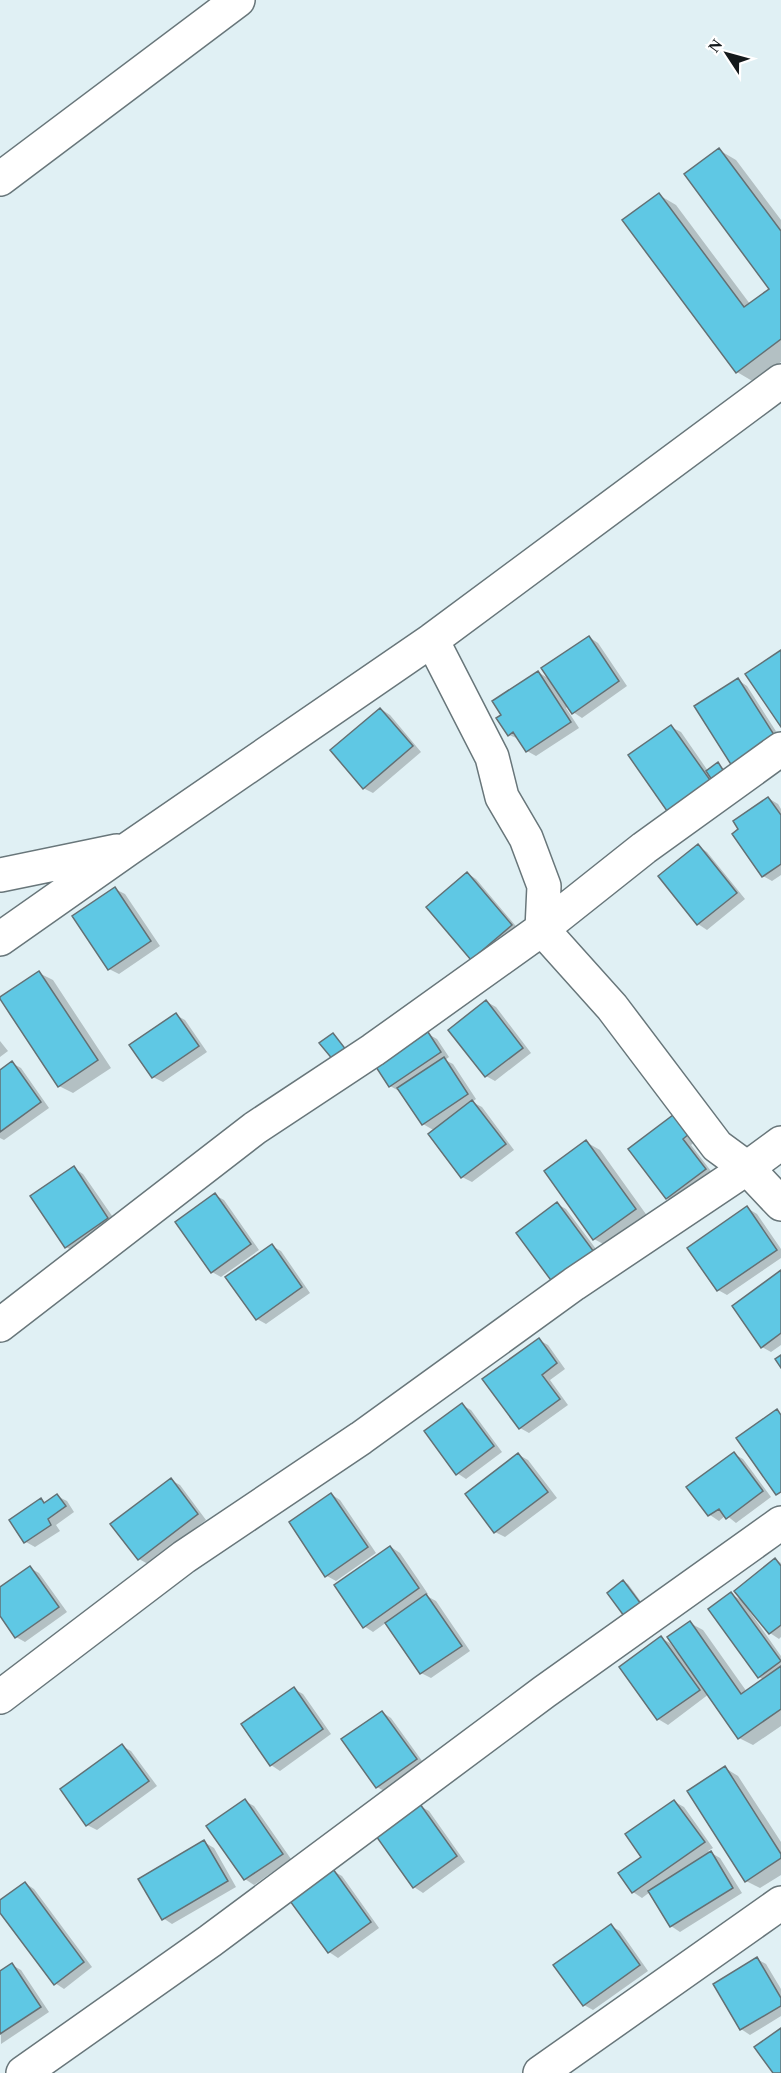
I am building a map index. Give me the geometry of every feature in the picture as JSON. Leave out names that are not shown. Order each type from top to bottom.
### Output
[{"type":"street","points":[[0,179],[238,0]]},
{"type":"street","points":[[0,939],[432,640],[781,381]]},
{"type":"street","points":[[432,640],[492,757],[502,796],[526,837],[544,886],[542,929],[612,1007],[717,1146],[747,1168],[781,1204]]},
{"type":"street","points":[[0,1325],[255,1128],[373,1050],[542,929],[644,848],[781,749]]},
{"type":"street","points":[[0,875],[128,849]]},
{"type":"street","points":[[0,1697],[183,1557],[361,1438],[574,1284],[781,1143]]},
{"type":"street","points":[[23,2073],[210,1941],[544,1692],[781,1523]]},
{"type":"street","points":[[540,2073],[778,1913]]},
{"type":"building","points":[[719,148],[781,231],[781,339],[736,373],[622,220],[659,193],[744,307],[769,289],[684,174]]},
{"type":"building","points":[[589,636],[619,681],[572,714],[541,668]]},
{"type":"building","points":[[781,650],[781,727],[745,674]]},
{"type":"building","points":[[538,671],[571,722],[526,752],[513,732],[508,736],[496,718],[501,715],[492,701]]},
{"type":"building","points":[[738,678],[776,738],[732,766],[694,706]]},
{"type":"building","points":[[380,708],[413,746],[363,789],[330,750]]},
{"type":"building","points":[[671,725],[710,780],[667,811],[628,755]]},
{"type":"building","points":[[718,762],[728,778],[716,786],[706,771]]},
{"type":"building","points":[[768,797],[781,815],[781,864],[762,877],[732,834],[738,829],[733,821]]},
{"type":"building","points":[[698,844],[737,893],[697,925],[658,876]]},
{"type":"building","points":[[467,872],[512,925],[471,960],[426,907]]},
{"type":"building","points":[[115,887],[151,941],[108,970],[72,916]]},
{"type":"building","points":[[39,971],[98,1060],[58,1087],[0,999]]},
{"type":"building","points":[[486,1000],[523,1048],[485,1077],[448,1030]]},
{"type":"building","points":[[176,1013],[199,1046],[152,1078],[129,1045]]},
{"type":"building","points":[[428,1032],[441,1052],[389,1087],[376,1067]]},
{"type":"building","points":[[333,1033],[347,1051],[334,1061],[319,1043]]},
{"type":"building","points":[[444,1057],[468,1094],[422,1125],[397,1088]]},
{"type":"building","points":[[12,1061],[41,1102],[0,1132],[0,1070]]},
{"type":"building","points":[[472,1100],[506,1144],[461,1178],[428,1134]]},
{"type":"building","points":[[681,1109],[696,1128],[683,1139],[706,1169],[666,1199],[628,1149]]},
{"type":"building","points":[[586,1140],[636,1209],[593,1240],[544,1171]]},
{"type":"building","points":[[74,1166],[108,1218],[65,1248],[30,1196]]},
{"type":"building","points":[[215,1193],[251,1244],[211,1273],[175,1222]]},
{"type":"building","points":[[557,1202],[594,1252],[553,1283],[516,1233]]},
{"type":"building","points":[[747,1206],[777,1250],[717,1291],[687,1248]]},
{"type":"building","points":[[272,1244],[302,1287],[256,1320],[225,1277]]},
{"type":"building","points":[[781,1270],[781,1333],[761,1348],[732,1306]]},
{"type":"building","points":[[539,1338],[557,1363],[542,1375],[560,1399],[519,1429],[482,1379]]},
{"type":"building","points":[[781,1355],[781,1368],[775,1359]]},
{"type":"building","points":[[462,1403],[494,1446],[456,1475],[424,1431]]},
{"type":"building","points":[[777,1409],[781,1415],[781,1492],[776,1495],[736,1438]]},
{"type":"building","points":[[734,1452],[763,1491],[726,1519],[719,1509],[708,1516],[686,1487]]},
{"type":"building","points":[[518,1453],[548,1492],[494,1533],[465,1494]]},
{"type":"building","points":[[171,1478],[198,1514],[138,1560],[110,1524]]},
{"type":"building","points":[[331,1493],[368,1547],[325,1577],[289,1522]]},
{"type":"building","points":[[57,1494],[66,1506],[48,1519],[51,1525],[24,1543],[9,1520],[41,1498],[44,1503]]},
{"type":"building","points":[[390,1546],[419,1588],[363,1628],[334,1585]]},
{"type":"building","points":[[775,1558],[781,1566],[781,1625],[769,1634],[734,1591]]},
{"type":"building","points":[[30,1566],[59,1607],[15,1638],[0,1616],[0,1587]]},
{"type":"building","points":[[623,1580],[641,1604],[624,1616],[607,1593]]},
{"type":"building","points":[[731,1592],[781,1661],[758,1678],[708,1609]]},
{"type":"building","points":[[426,1594],[462,1646],[420,1674],[385,1623]]},
{"type":"building","points":[[690,1621],[741,1694],[781,1666],[781,1709],[738,1739],[667,1637]]},
{"type":"building","points":[[661,1636],[700,1690],[657,1720],[619,1667]]},
{"type":"building","points":[[294,1687],[323,1729],[270,1766],[241,1724]]},
{"type":"building","points":[[382,1711],[417,1759],[376,1788],[341,1739]]},
{"type":"building","points":[[122,1744],[149,1781],[86,1826],[60,1789]]},
{"type":"building","points":[[725,1766],[781,1854],[781,1858],[745,1882],[687,1791]]},
{"type":"building","points":[[245,1799],[283,1854],[244,1880],[206,1826]]},
{"type":"building","points":[[674,1800],[705,1842],[632,1893],[618,1873],[641,1857],[625,1834]]},
{"type":"building","points":[[420,1804],[457,1856],[413,1888],[376,1836]]},
{"type":"building","points":[[204,1840],[228,1881],[162,1920],[138,1879]]},
{"type":"building","points":[[711,1851],[733,1888],[670,1927],[648,1891]]},
{"type":"building","points":[[333,1869],[371,1922],[328,1953],[290,1901]]},
{"type":"building","points":[[25,1882],[84,1962],[54,1985],[0,1913],[0,1900]]},
{"type":"building","points":[[611,1924],[640,1965],[583,2006],[553,1965]]},
{"type":"building","points":[[757,1957],[781,1998],[781,2006],[740,2030],[713,1984]]},
{"type":"building","points":[[12,1963],[41,2007],[0,2034],[0,1971]]},
{"type":"building","points":[[781,2028],[781,2073],[773,2073],[754,2047]]}]
